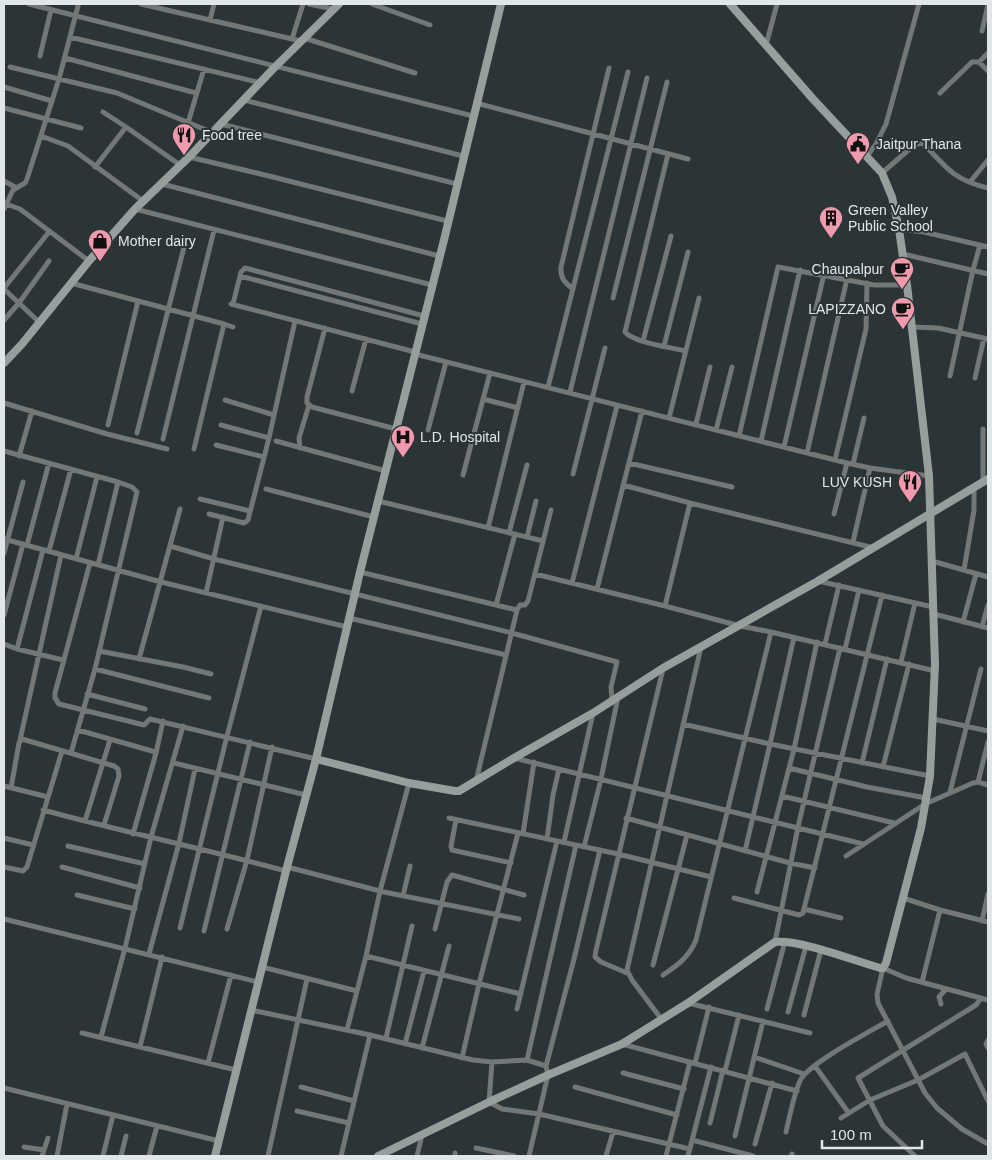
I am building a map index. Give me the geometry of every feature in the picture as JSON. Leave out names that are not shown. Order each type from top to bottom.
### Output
[{"type":"street","points":[[29,4],[274,68],[473,116]]},
{"type":"street","points":[[141,4],[302,40],[416,72]]},
{"type":"street","points":[[210,20],[214,4]]},
{"type":"street","points":[[292,39],[303,4]]},
{"type":"street","points":[[309,4],[336,6]]},
{"type":"street","points":[[372,4],[430,25]]},
{"type":"street","points":[[215,1156],[286,869],[316,759],[354,595],[501,4]]},
{"type":"street","points":[[730,4],[737,7],[766,45],[813,99],[882,173],[892,197],[908,285],[929,476],[935,670],[930,776],[921,828],[886,963],[883,968],[877,998],[918,1080],[930,1099],[962,1129],[988,1144]]},
{"type":"street","points":[[766,45],[777,4]]},
{"type":"street","points":[[867,156],[876,144],[886,124],[920,4]]},
{"type":"street","points":[[982,31],[986,25],[988,5]]},
{"type":"street","points":[[4,181],[15,187],[22,185],[27,179],[59,79],[78,6]]},
{"type":"street","points":[[4,363],[22,344],[70,282],[135,209],[189,157],[211,132],[336,6]]},
{"type":"street","points":[[40,56],[51,10]]},
{"type":"street","points":[[70,37],[261,83]]},
{"type":"street","points":[[940,93],[972,62],[979,62],[988,53]]},
{"type":"street","points":[[65,58],[196,93]]},
{"type":"street","points":[[979,62],[988,71]]},
{"type":"street","points":[[10,67],[117,93],[211,132]]},
{"type":"street","points":[[573,290],[561,277],[561,267],[609,68]]},
{"type":"street","points":[[188,123],[204,69]]},
{"type":"street","points":[[548,388],[628,72]]},
{"type":"street","points":[[570,392],[647,78]]},
{"type":"street","points":[[613,298],[667,82]]},
{"type":"street","points":[[4,87],[52,101]]},
{"type":"street","points":[[244,100],[463,156]]},
{"type":"street","points":[[476,103],[688,159]]},
{"type":"street","points":[[4,108],[81,128]]},
{"type":"street","points":[[103,112],[180,166]]},
{"type":"street","points":[[221,124],[457,184]]},
{"type":"street","points":[[96,167],[126,127]]},
{"type":"street","points":[[41,136],[68,146],[143,201]]},
{"type":"street","points":[[882,173],[913,146],[922,143],[949,171],[970,182],[988,188]]},
{"type":"street","points":[[668,154],[625,329],[626,334],[643,341],[686,351]]},
{"type":"street","points":[[189,157],[448,221]]},
{"type":"street","points":[[970,182],[988,160]]},
{"type":"street","points":[[162,184],[439,256]]},
{"type":"street","points":[[15,187],[5,207],[20,209],[88,261]]},
{"type":"street","points":[[135,209],[432,284]]},
{"type":"street","points":[[899,228],[988,247]]},
{"type":"street","points":[[163,439],[214,230]]},
{"type":"street","points":[[39,322],[4,289],[49,232]]},
{"type":"street","points":[[643,341],[670,236]]},
{"type":"street","points":[[950,376],[980,245]]},
{"type":"street","points":[[137,433],[184,247]]},
{"type":"street","points":[[664,346],[688,252]]},
{"type":"street","points":[[903,254],[988,274]]},
{"type":"street","points":[[4,320],[19,303],[49,261]]},
{"type":"street","points":[[739,436],[778,267],[781,266],[883,286],[908,285]]},
{"type":"street","points":[[423,320],[244,268],[241,272],[232,304],[446,362],[850,464],[929,476]]},
{"type":"street","points":[[761,441],[800,270]]},
{"type":"street","points":[[784,447],[824,274]]},
{"type":"street","points":[[240,276],[423,320]]},
{"type":"street","points":[[807,453],[847,279]]},
{"type":"street","points":[[70,282],[233,327]]},
{"type":"street","points":[[834,460],[866,329],[867,283]]},
{"type":"street","points":[[669,418],[699,298]]},
{"type":"street","points":[[108,425],[138,300]]},
{"type":"street","points":[[209,514],[245,522],[248,520],[269,438],[295,321]]},
{"type":"street","points":[[194,448],[224,324]]},
{"type":"street","points":[[912,327],[938,328],[986,339],[975,378]]},
{"type":"street","points":[[300,448],[299,438],[309,405],[307,397],[324,328]]},
{"type":"street","points":[[352,391],[366,339]]},
{"type":"street","points":[[573,474],[604,348]]},
{"type":"street","points":[[428,430],[446,362]]},
{"type":"street","points":[[696,424],[710,367]]},
{"type":"street","points":[[716,430],[732,367]]},
{"type":"street","points":[[463,475],[490,373]]},
{"type":"street","points":[[488,528],[524,382]]},
{"type":"street","points":[[483,399],[518,408]]},
{"type":"street","points":[[225,400],[274,415]]},
{"type":"street","points":[[4,403],[107,434],[167,449]]},
{"type":"street","points":[[309,405],[396,428]]},
{"type":"street","points":[[572,583],[617,406]]},
{"type":"street","points":[[596,589],[642,411]]},
{"type":"street","points":[[19,456],[32,412]]},
{"type":"street","points":[[834,514],[864,418]]},
{"type":"street","points":[[221,425],[269,438]]},
{"type":"street","points":[[90,562],[63,660],[55,693],[56,701],[63,705],[144,725],[150,719],[227,736],[409,783],[455,792],[593,713],[663,668],[875,548],[985,480],[983,430]]},
{"type":"street","points":[[276,441],[386,470]]},
{"type":"street","points":[[216,445],[264,457]]},
{"type":"street","points":[[4,451],[118,482],[132,487],[137,492],[95,669],[82,709],[71,753]]},
{"type":"street","points":[[4,615],[49,462]]},
{"type":"street","points":[[629,462],[732,487]]},
{"type":"street","points":[[496,605],[527,466]]},
{"type":"street","points":[[853,542],[870,468]]},
{"type":"street","points":[[18,649],[71,469]]},
{"type":"street","points":[[76,559],[97,477]]},
{"type":"street","points":[[4,553],[23,482]]},
{"type":"street","points":[[98,565],[118,482]]},
{"type":"street","points":[[623,485],[875,548]]},
{"type":"street","points":[[964,570],[974,510],[974,487]]},
{"type":"street","points":[[266,489],[374,517]]},
{"type":"street","points":[[200,499],[250,511]]},
{"type":"street","points":[[378,501],[543,541]]},
{"type":"street","points":[[526,537],[536,502]]},
{"type":"street","points":[[665,606],[690,503]]},
{"type":"street","points":[[139,659],[180,509]]},
{"type":"street","points":[[476,780],[517,610],[528,601],[551,510]]},
{"type":"street","points":[[206,592],[223,517]]},
{"type":"street","points":[[6,540],[161,582],[347,627]]},
{"type":"street","points":[[170,546],[354,595],[512,633],[617,662],[611,687],[615,699],[601,779],[584,847]]},
{"type":"street","points":[[10,788],[61,555]]},
{"type":"street","points":[[932,561],[988,577]]},
{"type":"street","points":[[360,572],[517,610]]},
{"type":"street","points":[[535,574],[740,626],[935,670]]},
{"type":"street","points":[[963,622],[976,574]]},
{"type":"street","points":[[818,581],[915,603],[963,622],[985,628],[988,605]]},
{"type":"street","points":[[825,644],[839,585]]},
{"type":"street","points":[[775,942],[804,801],[842,648],[859,590]]},
{"type":"street","points":[[734,898],[799,915],[804,909],[828,806],[882,596]]},
{"type":"street","points":[[901,662],[915,603]]},
{"type":"street","points":[[180,928],[261,606]]},
{"type":"street","points":[[349,618],[506,654]]},
{"type":"street","points":[[663,975],[683,961],[692,948],[771,632]]},
{"type":"street","points":[[745,851],[794,637]]},
{"type":"street","points":[[758,892],[794,749],[817,642]]},
{"type":"street","points":[[4,644],[63,660]]},
{"type":"street","points":[[627,973],[650,862],[701,647]]},
{"type":"street","points":[[99,651],[211,674]]},
{"type":"street","points":[[862,762],[887,659]]},
{"type":"street","points":[[883,767],[909,664]]},
{"type":"street","points":[[662,1020],[627,973],[601,962],[596,957],[626,818],[663,668]]},
{"type":"street","points":[[95,669],[209,698]]},
{"type":"street","points":[[950,792],[982,669]]},
{"type":"street","points":[[87,694],[145,709]]},
{"type":"street","points":[[564,842],[593,713]]},
{"type":"street","points":[[933,719],[988,731]]},
{"type":"street","points":[[134,834],[163,722]]},
{"type":"street","points":[[683,724],[770,744],[930,776]]},
{"type":"street","points":[[101,1037],[126,948],[151,837],[174,763],[183,726]]},
{"type":"street","points":[[78,730],[152,751],[156,754]]},
{"type":"street","points":[[20,740],[103,762],[117,768],[119,772],[104,825]]},
{"type":"street","points":[[85,821],[110,740]]},
{"type":"street","points":[[204,931],[250,742]]},
{"type":"street","points":[[978,782],[988,742]]},
{"type":"street","points":[[226,929],[247,860],[272,747]]},
{"type":"street","points":[[4,867],[25,869],[62,751]]},
{"type":"street","points":[[514,758],[667,794],[863,844]]},
{"type":"street","points":[[462,1058],[479,984],[511,863],[521,833],[534,762]]},
{"type":"street","points":[[174,763],[306,795]]},
{"type":"street","points":[[789,768],[925,801]]},
{"type":"street","points":[[149,954],[179,843],[195,769]]},
{"type":"street","points":[[547,839],[553,794],[559,769]]},
{"type":"street","points":[[846,856],[925,801],[978,782],[988,785]]},
{"type":"street","points":[[347,1030],[380,891],[409,783]]},
{"type":"street","points":[[4,786],[48,796]]},
{"type":"street","points":[[782,796],[894,823]]},
{"type":"street","points":[[43,810],[134,834],[380,891],[519,919]]},
{"type":"street","points":[[449,818],[618,854],[711,877]]},
{"type":"street","points":[[626,818],[766,857],[815,868]]},
{"type":"street","points":[[456,820],[451,846],[452,850],[511,863]]},
{"type":"street","points":[[653,965],[687,835]]},
{"type":"street","points":[[4,838],[33,845]]},
{"type":"street","points":[[517,1009],[557,841]]},
{"type":"street","points":[[527,1060],[576,845]]},
{"type":"street","points":[[68,846],[145,864]]},
{"type":"street","points":[[529,1156],[548,1075],[546,1066],[600,850]]},
{"type":"street","points":[[403,896],[410,866]]},
{"type":"street","points":[[62,867],[140,888]]},
{"type":"street","points":[[435,929],[447,882],[452,875],[524,895]]},
{"type":"street","points":[[903,898],[985,922],[988,894]]},
{"type":"street","points":[[77,895],[135,909]]},
{"type":"street","points":[[804,909],[841,918]]},
{"type":"street","points":[[922,982],[940,910]]},
{"type":"street","points":[[4,919],[258,982]]},
{"type":"street","points":[[386,1038],[412,926]]},
{"type":"street","points":[[767,1009],[785,941]]},
{"type":"street","points":[[378,1156],[489,1102],[622,1044],[688,1003],[775,942],[785,941],[821,950],[883,968],[906,978],[988,1000]]},
{"type":"street","points":[[422,1048],[449,946]]},
{"type":"street","points":[[788,1012],[806,946]]},
{"type":"street","points":[[804,1016],[821,950]]},
{"type":"street","points":[[366,956],[520,994]]},
{"type":"street","points":[[140,1047],[162,958]]},
{"type":"street","points":[[262,967],[357,991]]},
{"type":"street","points":[[405,1044],[424,970]]},
{"type":"street","points":[[208,1063],[231,975]]},
{"type":"street","points":[[268,1156],[307,978]]},
{"type":"street","points":[[941,1004],[939,997],[946,989]]},
{"type":"street","points":[[915,1156],[886,1129],[858,1078],[976,1005],[981,998]]},
{"type":"street","points":[[688,1003],[810,1033]]},
{"type":"street","points":[[666,1156],[709,1007]]},
{"type":"street","points":[[251,1010],[386,1038],[462,1058],[492,1062],[527,1060],[546,1066]]},
{"type":"street","points":[[710,1123],[739,1015]]},
{"type":"street","points":[[735,1136],[763,1021]]},
{"type":"street","points":[[786,1132],[800,1080],[804,1074],[848,1044],[888,1021]]},
{"type":"street","points":[[82,1033],[236,1070]]},
{"type":"street","points":[[341,1156],[370,1035]]},
{"type":"street","points":[[988,1040],[986,1044],[988,1048]]},
{"type":"street","points":[[622,1044],[797,1091]]},
{"type":"street","points":[[841,1118],[870,1100],[918,1080],[965,1054],[988,1101]]},
{"type":"street","points":[[754,1057],[804,1074]]},
{"type":"street","points":[[489,1102],[492,1062]]},
{"type":"street","points":[[815,1066],[848,1112]]},
{"type":"street","points":[[688,1156],[711,1067]]},
{"type":"street","points":[[623,1073],[684,1089]]},
{"type":"street","points":[[756,1144],[772,1083]]},
{"type":"street","points":[[301,1087],[354,1102]]},
{"type":"street","points":[[575,1087],[677,1115]]},
{"type":"street","points":[[4,1088],[219,1141]]},
{"type":"street","points":[[489,1102],[502,1109],[539,1114],[690,1149]]},
{"type":"street","points":[[57,1156],[67,1104]]},
{"type":"street","points":[[297,1110],[349,1122]]},
{"type":"street","points":[[103,1156],[113,1115]]},
{"type":"street","points":[[149,1156],[157,1126]]},
{"type":"street","points":[[606,1156],[613,1132]]},
{"type":"street","points":[[417,1156],[422,1134]]},
{"type":"street","points":[[121,1156],[126,1136]]},
{"type":"street","points":[[24,1147],[43,1153],[48,1138]]},
{"type":"street","points":[[692,1140],[753,1156]]},
{"type":"street","points":[[476,1148],[514,1156]]},
{"type":"place","name":"Food tree","points":[[184,156]]},
{"type":"place","name":"Jaitpur Thana","points":[[858,165]]},
{"type":"place","name":"Green Valley Public School","points":[[831,239]]},
{"type":"place","name":"Mother dairy","points":[[100,262]]},
{"type":"place","name":"Chaupalpur","points":[[902,290]]},
{"type":"place","name":"LAPIZZANO","points":[[903,330]]},
{"type":"place","name":"L.D. Hospital","points":[[403,458]]},
{"type":"place","name":"LUV KUSH","points":[[910,503]]}]
